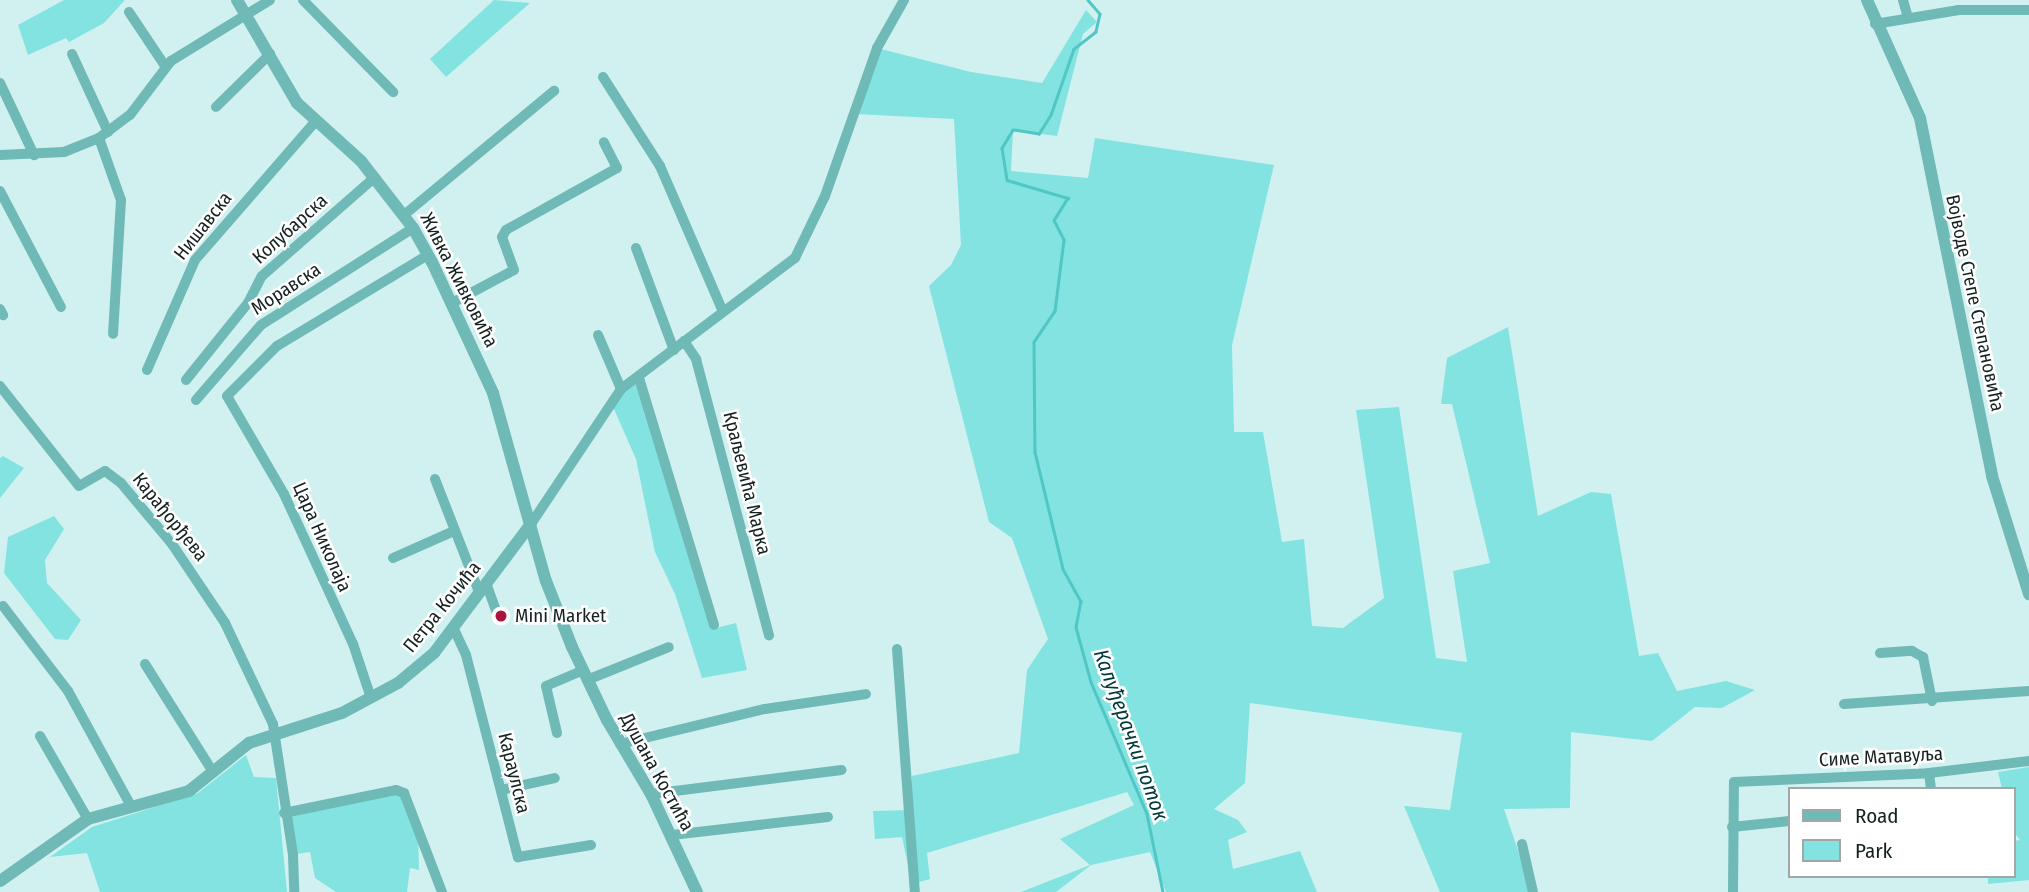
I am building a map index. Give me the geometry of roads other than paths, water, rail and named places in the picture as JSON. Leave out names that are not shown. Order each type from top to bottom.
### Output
[{"type":"street","name":"Живка Живковића","points":[[237,0],[297,103],[314,122],[354,153],[413,228],[452,303],[496,401],[531,524]]},
{"type":"street","points":[[0,155],[64,152],[103,135],[130,115],[165,66],[270,0]]},
{"type":"street","points":[[303,0],[393,92]]},
{"type":"street","name":"Петра Кочића","points":[[0,881],[88,819],[188,791],[241,747],[275,732],[312,724],[371,698],[418,669],[531,524],[621,389],[639,378],[722,309],[788,265],[818,212],[877,48],[904,0]]},
{"type":"street","name":"Војводе Степе Степановића","points":[[1867,0],[1875,24],[1920,118],[1992,476],[2029,594]]},
{"type":"street","points":[[1903,0],[1908,18]]},
{"type":"street","points":[[1875,24],[1959,10],[2029,10]]},
{"type":"street","points":[[129,12],[165,66]]},
{"type":"street","points":[[72,54],[103,135],[121,200],[113,334]]},
{"type":"street","points":[[216,107],[270,54]]},
{"type":"street","points":[[603,77],[660,166],[722,309]]},
{"type":"street","points":[[0,83],[34,155]]},
{"type":"street","points":[[404,215],[554,91]]},
{"type":"street","name":"Нишавска","points":[[146,370],[195,260],[314,122]]},
{"type":"street","points":[[452,303],[514,270],[502,237],[506,230],[617,168],[604,142]]},
{"type":"street","name":"Колубарска","points":[[186,380],[248,303],[262,276],[374,177]]},
{"type":"street","points":[[0,191],[61,307]]},
{"type":"street","name":"Моравска","points":[[196,400],[261,325],[413,228]]},
{"type":"street","points":[[636,248],[674,350]]},
{"type":"street","name":"Цара Николаја","points":[[371,698],[353,644],[284,494],[227,399],[231,388],[263,364],[272,349],[428,255]]},
{"type":"street","points":[[598,335],[621,389]]},
{"type":"street","name":"Краљевића Марка","points":[[684,341],[699,369],[769,636]]},
{"type":"street","points":[[639,378],[714,625]]},
{"type":"street","name":"Карађорђева","points":[[0,386],[77,484],[83,487],[101,471],[109,472],[172,544],[225,622],[275,732]]},
{"type":"street","points":[[435,479],[454,531],[499,618]]},
{"type":"street","name":"Душана Костића","points":[[531,524],[546,581],[584,676],[620,744],[651,794],[697,892]]},
{"type":"street","points":[[393,558],[454,531]]},
{"type":"street","points":[[3,606],[68,691],[131,806]]},
{"type":"street","name":"Караулска","points":[[453,627],[466,655],[517,857],[591,845]]},
{"type":"street","points":[[557,733],[546,686],[669,647]]},
{"type":"street","points":[[897,649],[915,892]]},
{"type":"street","points":[[1880,653],[1912,651],[1923,657],[1932,701]]},
{"type":"street","points":[[145,664],[213,772]]},
{"type":"street","points":[[1844,704],[1932,701],[2029,691]]},
{"type":"street","points":[[620,744],[765,709],[866,694]]},
{"type":"street","points":[[275,732],[284,813],[293,855],[294,892]]},
{"type":"street","points":[[40,736],[88,819]]},
{"type":"street","name":"Симе Матавуља","points":[[1732,827],[1734,782],[1929,774],[2029,761]]},
{"type":"street","points":[[651,794],[841,770]]},
{"type":"street","points":[[1929,774],[1931,787]]},
{"type":"street","points":[[501,790],[555,778]]},
{"type":"street","points":[[284,813],[396,790],[404,793],[442,892]]},
{"type":"street","points":[[672,835],[828,817]]},
{"type":"street","points":[[1733,892],[1732,827],[1787,821]]},
{"type":"street","points":[[1522,844],[1533,892]]},
{"type":"waterway","name":"Калуђерачки поток","points":[[1088,0],[1100,14],[1096,32],[1074,49],[1051,115],[1039,134],[1013,130],[1002,148],[1007,180],[1068,198],[1054,220],[1064,240],[1055,311],[1034,342],[1035,452],[1063,569],[1081,601],[1076,627],[1091,682],[1147,814],[1163,892]]},
{"type":"place","name":"Mini Market","points":[[501,616]]}]
